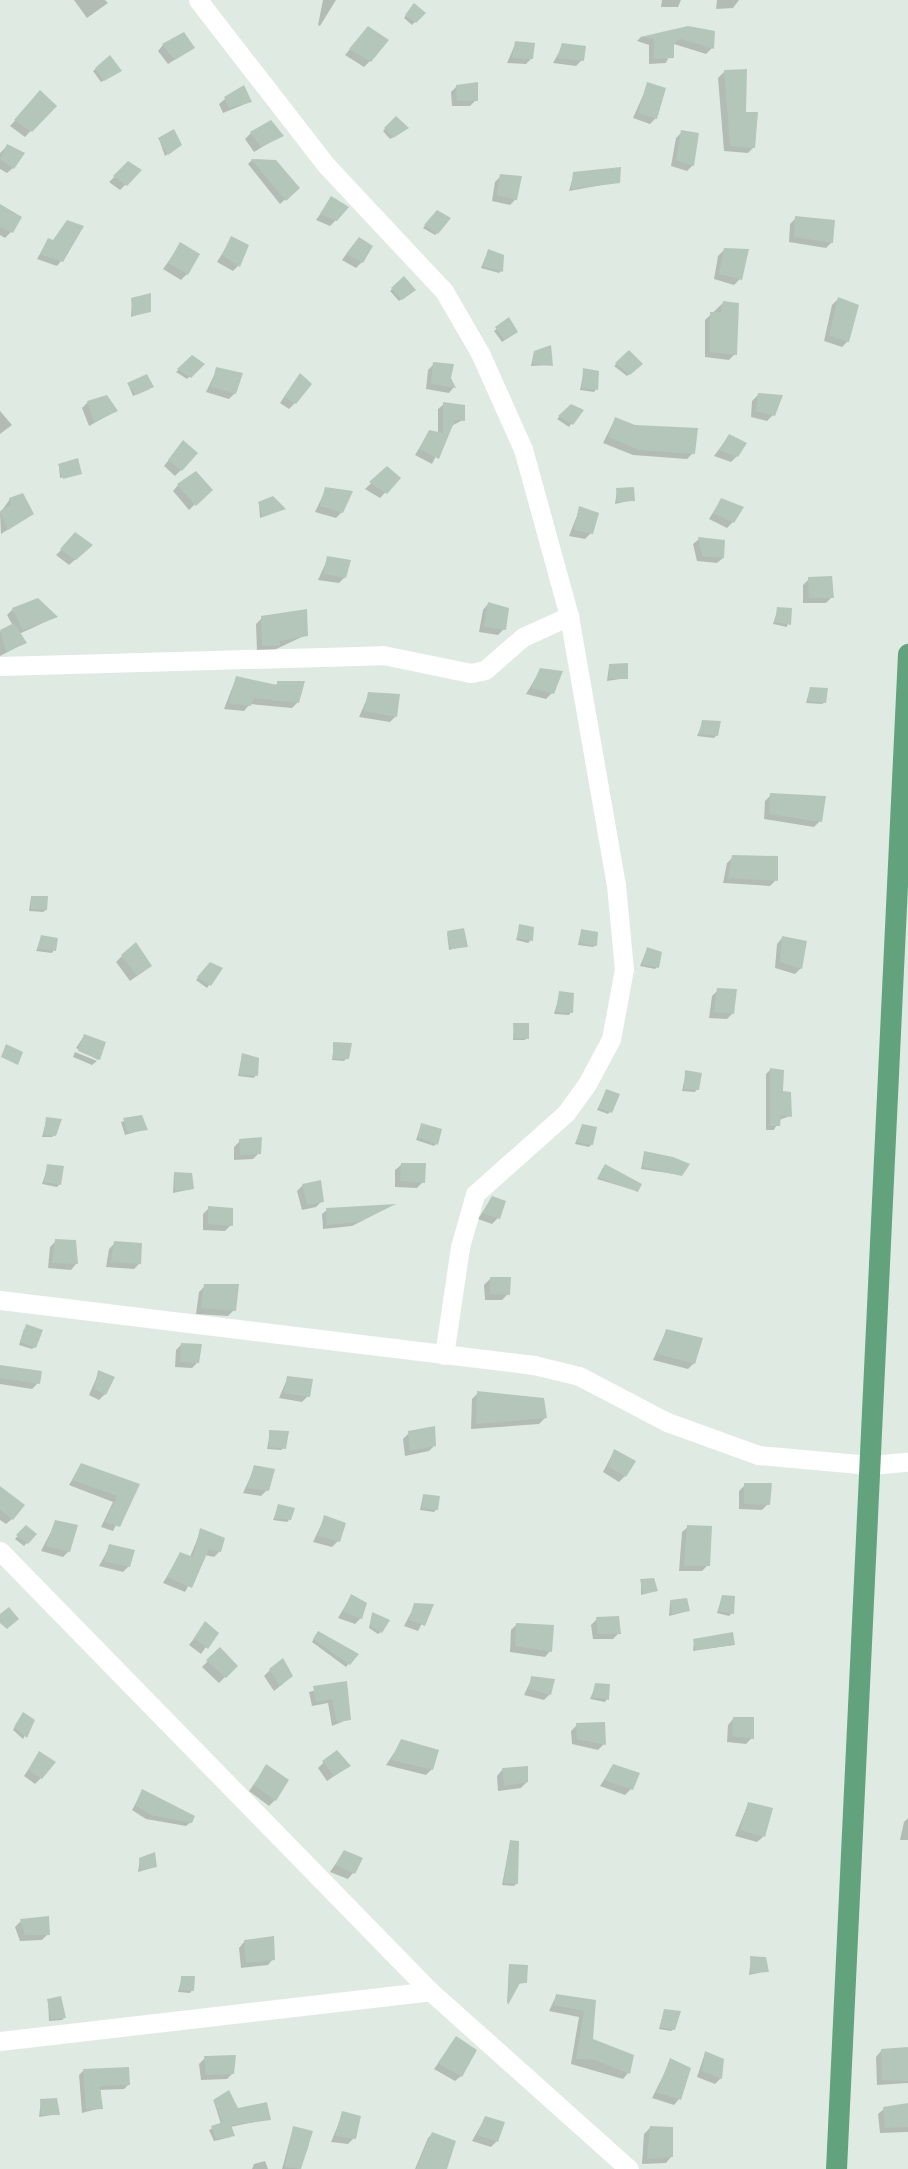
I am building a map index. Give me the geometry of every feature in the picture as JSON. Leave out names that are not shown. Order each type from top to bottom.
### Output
[{"type":"main road","points":[[836,2169],[908,654]]},
{"type":"street","points":[[198,0],[326,165],[444,291],[480,353],[523,449],[569,616],[616,885],[624,969],[611,1039],[587,1084],[566,1113],[475,1194],[460,1247],[444,1355]]},
{"type":"street","points":[[0,666],[383,655],[471,673],[485,670],[523,637],[569,616]]},
{"type":"street","points":[[0,1300],[534,1365],[579,1376],[667,1422],[758,1455],[870,1465],[908,1462]]},
{"type":"street","points":[[0,1551],[430,1991],[629,2169]]},
{"type":"street","points":[[0,2040],[430,1991]]},
{"type":"building","points":[[414,3],[426,13],[416,23],[405,15]]},
{"type":"building","points":[[368,26],[389,40],[371,62],[349,49]]},
{"type":"building","points":[[688,26],[715,31],[714,49],[681,39],[674,43],[674,58],[654,59],[654,39],[640,37]]},
{"type":"building","points":[[184,32],[195,48],[175,60],[162,44]]},
{"type":"building","points":[[515,41],[535,43],[533,59],[512,58]]},
{"type":"building","points":[[562,43],[586,46],[584,61],[557,58]]},
{"type":"building","points":[[110,55],[122,71],[104,81],[95,68]]},
{"type":"building","points":[[747,69],[746,112],[758,112],[755,148],[730,146],[724,70]]},
{"type":"building","points":[[478,82],[478,101],[457,101],[456,85]]},
{"type":"building","points":[[647,82],[666,88],[657,119],[638,113]]},
{"type":"building","points":[[244,85],[252,102],[229,108],[224,97]]},
{"type":"building","points":[[40,90],[57,106],[32,132],[14,120]]},
{"type":"building","points":[[396,116],[409,128],[393,138],[384,128]]},
{"type":"building","points":[[271,120],[284,136],[261,147],[250,132]]},
{"type":"building","points":[[174,129],[182,145],[168,155],[158,138]]},
{"type":"building","points":[[681,130],[699,133],[694,166],[676,160]]},
{"type":"building","points":[[7,144],[25,153],[14,169],[0,159]]},
{"type":"building","points":[[251,159],[276,160],[300,188],[286,201]]},
{"type":"building","points":[[128,161],[142,170],[127,186],[113,176]]},
{"type":"building","points":[[621,167],[620,183],[571,189],[573,172]]},
{"type":"building","points":[[500,174],[522,176],[517,200],[497,195]]},
{"type":"building","points":[[331,196],[349,207],[337,221],[320,214]]},
{"type":"building","points":[[0,204],[22,217],[13,233],[0,227]]},
{"type":"building","points":[[437,210],[451,218],[438,234],[424,225]]},
{"type":"building","points":[[795,216],[835,220],[833,243],[794,237]]},
{"type":"building","points":[[67,220],[84,226],[63,262],[40,254],[48,238],[53,240]]},
{"type":"building","points":[[231,236],[249,245],[240,267],[222,255]]},
{"type":"building","points":[[359,237],[373,246],[363,263],[346,254]]},
{"type":"building","points":[[180,242],[200,254],[188,275],[168,263]]},
{"type":"building","points":[[724,248],[749,249],[742,280],[719,274]]},
{"type":"building","points":[[488,249],[504,255],[503,272],[483,266]]},
{"type":"building","points":[[404,276],[416,290],[402,300],[391,288]]},
{"type":"building","points":[[151,293],[151,312],[133,316],[131,298]]},
{"type":"building","points":[[838,297],[859,305],[849,342],[829,336]]},
{"type":"building","points":[[723,301],[739,303],[737,355],[710,352],[710,312],[721,312]]},
{"type":"building","points":[[509,317],[518,332],[505,340],[495,327]]},
{"type":"building","points":[[551,345],[553,366],[533,364],[534,351]]},
{"type":"building","points":[[629,350],[643,364],[630,375],[615,363]]},
{"type":"building","points":[[192,355],[205,364],[191,378],[177,369]]},
{"type":"building","points":[[433,362],[454,364],[451,378],[456,388],[431,384]]},
{"type":"building","points":[[216,367],[243,373],[236,394],[211,387]]},
{"type":"building","points":[[583,368],[599,371],[598,390],[582,388]]},
{"type":"building","points":[[300,373],[312,384],[296,404],[284,397]]},
{"type":"building","points":[[147,374],[154,387],[136,395],[127,383]]},
{"type":"building","points":[[758,393],[783,395],[775,416],[756,411]]},
{"type":"building","points":[[107,395],[118,411],[94,422],[87,401]]},
{"type":"building","points":[[443,402],[465,405],[465,421],[455,420],[439,459],[419,449],[429,430],[443,433]]},
{"type":"building","points":[[571,404],[584,410],[573,425],[558,416]]},
{"type":"building","points":[[615,417],[635,425],[698,428],[695,454],[639,450],[608,437]]},
{"type":"building","points":[[729,434],[747,443],[738,457],[719,450]]},
{"type":"building","points":[[183,440],[198,453],[182,471],[168,460]]},
{"type":"building","points":[[78,458],[82,474],[63,479],[58,464]]},
{"type":"building","points":[[387,466],[401,478],[387,494],[369,482]]},
{"type":"building","points":[[196,471],[213,490],[196,506],[177,484]]},
{"type":"building","points":[[325,487],[353,491],[343,513],[320,506]]},
{"type":"building","points":[[634,487],[635,501],[617,502],[616,488]]},
{"type":"building","points":[[23,493],[34,514],[8,530],[0,511],[11,505],[9,498]]},
{"type":"building","points":[[273,496],[286,509],[263,517],[258,502]]},
{"type":"building","points":[[721,498],[744,507],[734,523],[713,513]]},
{"type":"building","points":[[579,506],[599,513],[593,534],[574,530]]},
{"type":"building","points":[[75,532],[93,545],[76,560],[60,549]]},
{"type":"building","points":[[698,537],[725,540],[724,558],[702,556]]},
{"type":"building","points":[[327,556],[351,560],[346,578],[323,574]]},
{"type":"building","points":[[832,576],[834,598],[809,598],[808,577]]},
{"type":"building","points":[[38,598],[58,617],[23,630],[12,608]]},
{"type":"building","points":[[488,602],[509,608],[506,630],[484,627]]},
{"type":"building","points":[[777,607],[792,608],[791,625],[775,622]]},
{"type":"building","points":[[307,609],[308,636],[280,641],[280,646],[262,646],[261,616]]},
{"type":"building","points":[[14,623],[27,643],[6,652],[0,630]]},
{"type":"building","points":[[628,663],[628,679],[609,679],[609,664]]},
{"type":"building","points":[[540,668],[563,671],[554,694],[531,688]]},
{"type":"building","points":[[236,676],[277,685],[277,681],[305,681],[299,703],[254,698],[251,706],[229,703]]},
{"type":"building","points":[[810,687],[828,688],[826,703],[807,701]]},
{"type":"building","points":[[368,692],[400,694],[397,717],[364,711]]},
{"type":"building","points":[[702,720],[721,721],[718,736],[699,734]]},
{"type":"building","points":[[770,793],[826,796],[822,822],[769,814]]},
{"type":"building","points":[[732,855],[778,856],[778,881],[728,878]]},
{"type":"building","points":[[31,896],[48,896],[47,910],[31,909]]},
{"type":"building","points":[[519,924],[534,927],[533,941],[517,938]]},
{"type":"building","points":[[464,928],[468,947],[451,949],[447,931]]},
{"type":"building","points":[[581,929],[598,932],[597,946],[580,943]]},
{"type":"building","points":[[41,935],[58,938],[56,951],[37,949]]},
{"type":"building","points":[[782,936],[807,941],[802,969],[780,962]]},
{"type":"building","points":[[136,942],[152,966],[137,976],[121,955]]},
{"type":"building","points":[[647,947],[662,952],[659,968],[642,964]]},
{"type":"building","points":[[210,962],[223,968],[211,986],[197,977]]},
{"type":"building","points":[[717,988],[737,989],[734,1014],[714,1012]]},
{"type":"building","points":[[559,991],[574,993],[573,1013],[556,1012]]},
{"type":"building","points":[[513,1023],[529,1023],[529,1039],[514,1038]]},
{"type":"building","points":[[84,1034],[106,1042],[100,1060],[78,1051]]},
{"type":"building","points":[[333,1042],[352,1043],[349,1059],[333,1059]]},
{"type":"building","points":[[6,1044],[23,1052],[18,1065],[1,1057]]},
{"type":"building","points":[[242,1053],[259,1058],[258,1076],[239,1074]]},
{"type":"building","points":[[770,1068],[784,1070],[783,1091],[791,1092],[792,1117],[781,1115],[780,1126],[770,1126]]},
{"type":"building","points":[[685,1070],[702,1073],[699,1090],[684,1089]]},
{"type":"building","points":[[606,1089],[620,1094],[612,1113],[599,1108]]},
{"type":"building","points":[[142,1115],[148,1130],[128,1133],[123,1118]]},
{"type":"building","points":[[46,1117],[62,1119],[56,1136],[44,1135]]},
{"type":"building","points":[[421,1123],[442,1129],[438,1145],[418,1137]]},
{"type":"building","points":[[582,1124],[597,1127],[593,1145],[576,1142]]},
{"type":"building","points":[[262,1137],[261,1154],[240,1155],[239,1139]]},
{"type":"building","points":[[644,1151],[673,1157],[690,1164],[682,1176],[643,1167]]},
{"type":"building","points":[[401,1163],[426,1163],[425,1183],[400,1181]]},
{"type":"building","points":[[47,1164],[64,1166],[61,1185],[44,1182]]},
{"type":"building","points":[[605,1164],[642,1184],[638,1192],[598,1177]]},
{"type":"building","points":[[174,1172],[192,1173],[194,1189],[175,1191]]},
{"type":"building","points":[[321,1180],[324,1202],[307,1205],[302,1184]]},
{"type":"building","points":[[492,1196],[506,1201],[500,1219],[482,1213]]},
{"type":"building","points":[[396,1204],[358,1222],[327,1225],[326,1208]]},
{"type":"building","points":[[208,1206],[233,1208],[233,1226],[208,1224]]},
{"type":"building","points":[[55,1239],[76,1240],[78,1264],[52,1263]]},
{"type":"building","points":[[114,1241],[142,1243],[141,1264],[111,1262]]},
{"type":"building","points":[[490,1277],[511,1277],[510,1295],[490,1294]]},
{"type":"building","points":[[204,1284],[239,1284],[236,1311],[201,1308]]},
{"type":"building","points":[[26,1324],[43,1330],[36,1348],[20,1342]]},
{"type":"building","points":[[666,1329],[703,1338],[695,1364],[658,1354]]},
{"type":"building","points":[[181,1343],[202,1344],[199,1363],[180,1362]]},
{"type":"building","points":[[0,1365],[42,1371],[40,1384],[0,1378]]},
{"type":"building","points":[[98,1370],[115,1377],[106,1395],[94,1389]]},
{"type":"building","points":[[287,1376],[313,1379],[310,1397],[284,1393]]},
{"type":"building","points":[[477,1391],[544,1398],[547,1418],[476,1424]]},
{"type":"building","points":[[435,1426],[436,1446],[410,1451],[408,1431]]},
{"type":"building","points":[[269,1430],[289,1431],[286,1449],[269,1447]]},
{"type":"building","points":[[614,1449],[636,1461],[626,1477],[608,1466]]},
{"type":"building","points":[[81,1463],[140,1484],[120,1527],[105,1522],[117,1496],[72,1480]]},
{"type":"building","points":[[254,1465],[275,1469],[269,1491],[247,1488]]},
{"type":"building","points":[[744,1483],[772,1483],[770,1505],[744,1504]]},
{"type":"building","points":[[0,1486],[25,1505],[13,1520],[0,1510]]},
{"type":"building","points":[[423,1494],[440,1496],[438,1510],[422,1508]]},
{"type":"building","points":[[278,1504],[295,1508],[291,1520],[274,1518]]},
{"type":"building","points":[[324,1515],[346,1523],[340,1542],[318,1536]]},
{"type":"building","points":[[55,1520],[78,1525],[70,1552],[46,1546]]},
{"type":"building","points":[[26,1525],[37,1534],[28,1544],[16,1535]]},
{"type":"building","points":[[687,1525],[712,1526],[710,1566],[684,1566]]},
{"type":"building","points":[[200,1528],[225,1538],[221,1552],[209,1549],[192,1588],[167,1577],[180,1552],[193,1557]]},
{"type":"building","points":[[109,1544],[135,1550],[130,1567],[104,1561]]},
{"type":"building","points":[[654,1578],[658,1591],[643,1594],[640,1579]]},
{"type":"building","points":[[351,1594],[367,1603],[362,1619],[343,1612]]},
{"type":"building","points":[[722,1595],[735,1596],[734,1614],[718,1611]]},
{"type":"building","points":[[687,1598],[690,1611],[672,1614],[670,1600]]},
{"type":"building","points":[[414,1603],[434,1604],[425,1626],[409,1620]]},
{"type":"building","points":[[9,1607],[19,1619],[7,1629],[0,1623],[0,1614]]},
{"type":"building","points":[[372,1612],[390,1620],[382,1633],[371,1626]]},
{"type":"building","points":[[619,1616],[621,1634],[598,1634],[596,1617]]},
{"type":"building","points":[[205,1621],[219,1633],[208,1649],[194,1638]]},
{"type":"building","points":[[516,1623],[554,1625],[552,1652],[515,1646]]},
{"type":"building","points":[[318,1631],[359,1654],[350,1665],[313,1639]]},
{"type":"building","points":[[733,1632],[735,1645],[695,1650],[693,1639]]},
{"type":"building","points":[[220,1647],[238,1666],[226,1678],[206,1660]]},
{"type":"building","points":[[283,1658],[293,1676],[280,1686],[269,1669]]},
{"type":"building","points":[[531,1676],[555,1679],[551,1695],[529,1689]]},
{"type":"building","points":[[347,1681],[351,1720],[337,1722],[332,1699],[316,1702],[313,1686]]},
{"type":"building","points":[[595,1683],[610,1684],[609,1700],[592,1697]]},
{"type":"building","points":[[23,1712],[35,1720],[27,1738],[14,1727]]},
{"type":"building","points":[[733,1717],[754,1717],[754,1739],[732,1736]]},
{"type":"building","points":[[605,1722],[606,1745],[577,1739],[576,1723]]},
{"type":"building","points":[[401,1739],[439,1750],[433,1770],[391,1760]]},
{"type":"building","points":[[337,1750],[351,1766],[334,1776],[322,1761]]},
{"type":"building","points":[[39,1751],[56,1762],[42,1779],[28,1770]]},
{"type":"building","points":[[266,1764],[289,1780],[276,1801],[254,1785]]},
{"type":"building","points":[[613,1764],[640,1773],[633,1790],[604,1780]]},
{"type":"building","points":[[528,1766],[528,1782],[504,1786],[502,1768]]},
{"type":"building","points":[[142,1789],[195,1816],[192,1823],[151,1815],[135,1805]]},
{"type":"building","points":[[748,1802],[773,1808],[765,1837],[740,1830]]},
{"type":"building","points":[[510,1840],[519,1841],[518,1884],[504,1883]]},
{"type":"building","points":[[344,1850],[363,1858],[355,1874],[335,1865]]},
{"type":"building","points":[[155,1852],[157,1867],[140,1870],[139,1858]]},
{"type":"building","points":[[49,1916],[50,1935],[25,1935],[20,1919]]},
{"type":"building","points":[[274,1936],[275,1960],[246,1963],[244,1940]]},
{"type":"building","points":[[750,1956],[766,1957],[769,1972],[751,1973]]},
{"type":"building","points":[[509,1964],[528,1965],[527,1983],[520,1983],[508,2005]]},
{"type":"building","points":[[181,1976],[195,1976],[194,1991],[180,1990]]},
{"type":"building","points":[[556,1994],[596,2000],[593,2039],[634,2055],[630,2074],[595,2060],[576,2059],[584,2011],[554,2005]]},
{"type":"building","points":[[61,1996],[66,2018],[51,2019],[47,1999]]},
{"type":"building","points":[[664,2009],[681,2011],[675,2030],[660,2027]]},
{"type":"building","points":[[456,2036],[477,2050],[462,2077],[438,2063]]},
{"type":"building","points":[[908,2047],[908,2081],[882,2080],[881,2049]]},
{"type":"building","points":[[705,2051],[724,2059],[722,2079],[702,2071]]},
{"type":"building","points":[[236,2055],[234,2074],[206,2075],[204,2056]]},
{"type":"building","points":[[670,2058],[691,2068],[681,2100],[657,2092]]},
{"type":"building","points":[[129,2067],[130,2085],[100,2086],[103,2109],[86,2110],[83,2069]]},
{"type":"building","points":[[229,2090],[238,2108],[267,2102],[271,2120],[231,2125],[235,2136],[216,2139],[211,2126],[223,2122],[213,2100]]},
{"type":"building","points":[[57,2098],[60,2115],[41,2115],[40,2099]]},
{"type":"building","points":[[908,2103],[908,2127],[885,2128],[883,2107]]},
{"type":"building","points":[[342,2111],[361,2116],[356,2139],[335,2136]]},
{"type":"building","points":[[485,2116],[505,2122],[498,2142],[477,2135]]},
{"type":"building","points":[[293,2126],[313,2131],[301,2169],[285,2167]]},
{"type":"building","points":[[650,2126],[673,2127],[673,2157],[647,2159]]},
{"type":"building","points":[[432,2132],[456,2141],[447,2169],[416,2169]]}]
